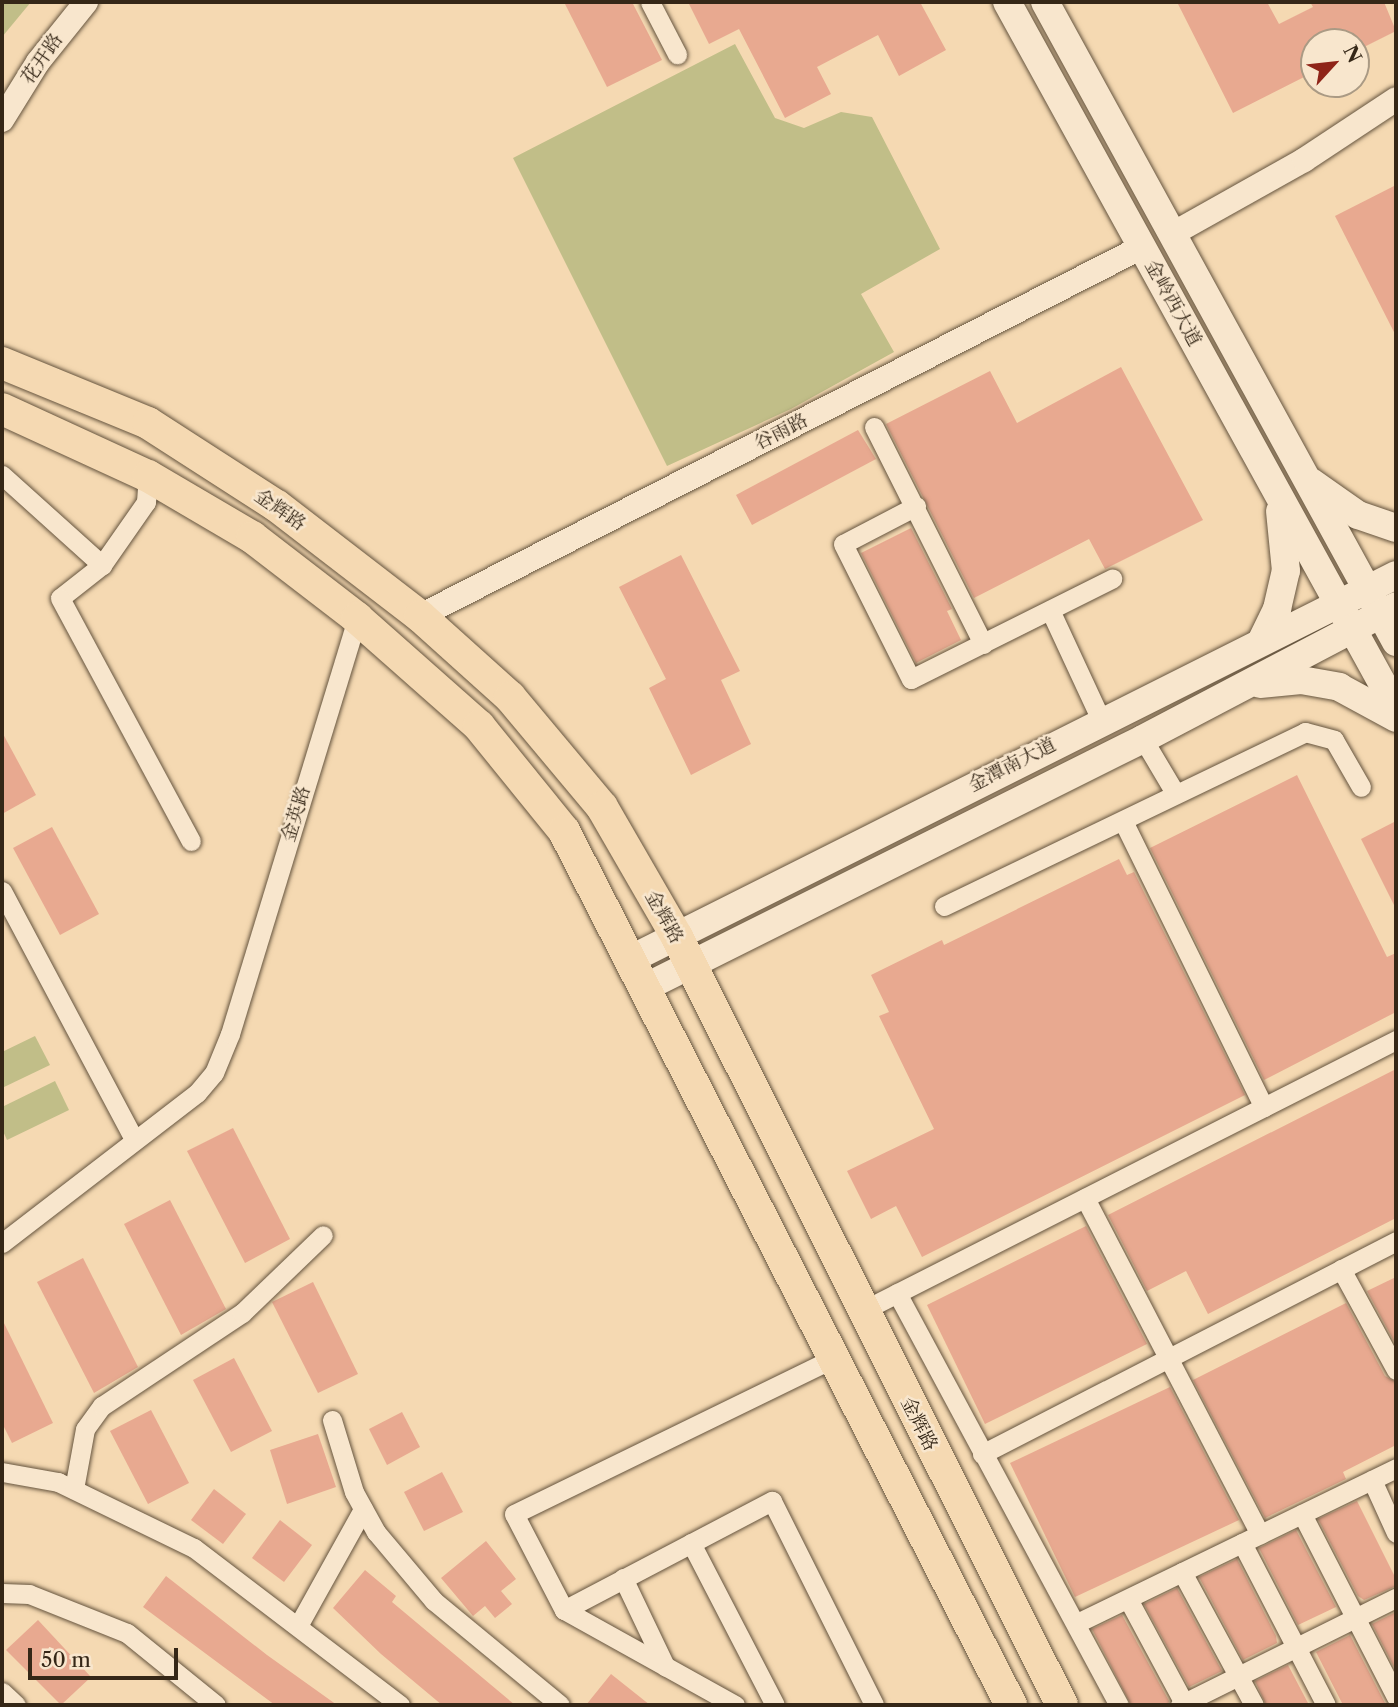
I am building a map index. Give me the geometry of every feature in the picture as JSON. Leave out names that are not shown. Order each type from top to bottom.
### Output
[{"type":"main road","name":"金岭西大道","points":[[1007,2],[1396,708]]},
{"type":"main road","name":"金岭西大道","points":[[1045,2],[1174,233],[1295,463],[1366,590],[1389,610],[1396,642]]},
{"type":"main road","name":"金辉路","points":[[2,363],[148,423],[276,506],[420,617],[510,697],[602,807],[677,937],[862,1311],[1062,1705]]},
{"type":"main road","name":"金辉路","points":[[2,409],[148,476],[252,537],[357,618],[479,726],[564,831],[1011,1705]]},
{"type":"main road","points":[[1295,463],[1340,505],[1396,528]]},
{"type":"main road","points":[[1261,642],[1277,609],[1286,571],[1276,488]]},
{"type":"main road","name":"金潭南大道","points":[[631,959],[1101,720],[1396,575]]},
{"type":"main road","name":"金潭南大道","points":[[646,987],[1143,739],[1389,610]]},
{"type":"main road","points":[[1243,688],[1282,681],[1321,683],[1357,694],[1396,718]]},
{"type":"street","name":"花开路","points":[[2,120],[86,2]]},
{"type":"street","points":[[650,2],[677,54]]},
{"type":"street","points":[[1174,233],[1304,160],[1396,99]]},
{"type":"street","name":"谷雨路","points":[[420,617],[1142,247]]},
{"type":"street","points":[[874,427],[983,644]]},
{"type":"street","points":[[2,475],[102,565]]},
{"type":"street","points":[[148,476],[146,502],[102,565],[60,598],[191,841]]},
{"type":"street","points":[[916,506],[843,544],[911,679],[1112,579]]},
{"type":"street","points":[[1050,610],[1101,720]]},
{"type":"street","name":"金英路","points":[[2,1242],[197,1093],[214,1073],[357,618]]},
{"type":"street","points":[[944,906],[1305,732],[1334,740],[1361,787]]},
{"type":"street","points":[[1143,739],[1175,793]]},
{"type":"street","points":[[1123,821],[1264,1107]]},
{"type":"street","points":[[2,891],[134,1139]]},
{"type":"street","points":[[862,1311],[1396,1040]]},
{"type":"street","points":[[1085,1198],[1260,1534]]},
{"type":"street","points":[[74,1489],[85,1429],[102,1406],[242,1314],[323,1235]]},
{"type":"street","points":[[982,1454],[1396,1241]]},
{"type":"street","points":[[1342,1269],[1396,1370]]},
{"type":"street","points":[[897,1293],[1119,1705]]},
{"type":"street","points":[[735,1705],[564,1610],[514,1514],[834,1358]]},
{"type":"street","points":[[332,1420],[363,1509],[376,1532],[434,1601],[560,1705]]},
{"type":"street","points":[[1077,1623],[1396,1468]]},
{"type":"street","points":[[2,1472],[74,1489],[194,1548],[400,1705]]},
{"type":"street","points":[[1372,1480],[1396,1534]]},
{"type":"street","points":[[564,1610],[772,1501],[874,1705]]},
{"type":"street","points":[[298,1626],[363,1509]]},
{"type":"street","points":[[1302,1514],[1396,1697]]},
{"type":"street","points":[[691,1543],[775,1705]]},
{"type":"street","points":[[1242,1543],[1326,1705]]},
{"type":"street","points":[[1182,1572],[1254,1705]]},
{"type":"street","points":[[623,1578],[664,1666]]},
{"type":"street","points":[[2,1593],[29,1594],[127,1633],[216,1705]]},
{"type":"street","points":[[1128,1599],[1183,1704],[1396,1598]]},
{"type":"street","points":[[2,1692],[16,1705]]},
{"type":"shaded area","points":[[2,2],[31,2],[2,37]]},
{"type":"shaded area","points":[[735,44],[775,118],[804,128],[841,112],[872,117],[940,249],[861,294],[894,352],[791,409],[667,466],[513,158]]},
{"type":"shaded area","points":[[35,1036],[50,1065],[2,1088],[2,1052]]},
{"type":"shaded area","points":[[55,1081],[69,1110],[7,1140],[2,1129],[2,1107]]},
{"type":"building","points":[[564,2],[632,2],[662,60],[607,87]]},
{"type":"building","points":[[688,2],[920,2],[946,50],[899,76],[878,35],[817,67],[831,94],[785,118],[739,29],[709,44]]},
{"type":"building","points":[[1177,2],[1267,2],[1279,24],[1313,7],[1310,2],[1384,2],[1396,31],[1370,44],[1370,28],[1300,28],[1300,79],[1233,113]]},
{"type":"building","points":[[1396,185],[1396,336],[1335,216]]},
{"type":"building","points":[[1121,367],[1203,520],[1105,569],[1089,539],[974,598],[886,424],[990,371],[1017,423]]},
{"type":"building","points":[[858,430],[876,459],[752,525],[736,495]]},
{"type":"building","points":[[911,528],[952,609],[947,611],[961,640],[916,663],[861,553]]},
{"type":"building","points":[[681,555],[740,671],[721,680],[751,744],[691,775],[649,688],[666,679],[619,587]]},
{"type":"building","points":[[2,732],[36,795],[2,814]]},
{"type":"building","points":[[1297,775],[1387,957],[1396,953],[1396,1012],[1264,1080],[1150,848]]},
{"type":"building","points":[[1396,821],[1396,909],[1361,839]]},
{"type":"building","points":[[52,827],[99,914],[60,935],[13,848]]},
{"type":"building","points":[[1119,859],[1127,875],[1134,872],[1245,1095],[922,1257],[896,1206],[871,1219],[847,1171],[934,1129],[879,1016],[889,1012],[871,975],[942,940],[944,945]]},
{"type":"building","points":[[1396,1069],[1396,1218],[1208,1314],[1186,1271],[1147,1291],[1108,1215]]},
{"type":"building","points":[[233,1128],[290,1239],[245,1263],[187,1151]]},
{"type":"building","points":[[170,1200],[226,1309],[181,1335],[124,1224]]},
{"type":"building","points":[[1086,1226],[1147,1344],[985,1424],[927,1305]]},
{"type":"building","points":[[83,1258],[138,1367],[94,1393],[37,1282]]},
{"type":"building","points":[[1396,1277],[1396,1345],[1367,1291]]},
{"type":"building","points":[[313,1282],[358,1374],[318,1393],[272,1302]]},
{"type":"building","points":[[1346,1303],[1385,1376],[1396,1382],[1396,1445],[1343,1472],[1346,1479],[1265,1518],[1193,1380]]},
{"type":"building","points":[[2,1319],[53,1423],[12,1443],[2,1423]]},
{"type":"building","points":[[234,1358],[272,1431],[231,1452],[193,1380]]},
{"type":"building","points":[[1170,1387],[1239,1520],[1075,1597],[1010,1463]]},
{"type":"building","points":[[151,1410],[189,1483],[148,1504],[110,1431]]},
{"type":"building","points":[[402,1412],[420,1447],[387,1465],[369,1429]]},
{"type":"building","points":[[318,1434],[336,1487],[287,1504],[270,1450]]},
{"type":"building","points":[[442,1472],[463,1512],[424,1531],[404,1492]]},
{"type":"building","points":[[214,1489],[246,1514],[223,1544],[191,1520]]},
{"type":"building","points":[[1357,1501],[1396,1579],[1396,1586],[1364,1600],[1358,1596],[1318,1519]]},
{"type":"building","points":[[280,1520],[312,1545],[284,1582],[252,1558]]},
{"type":"building","points":[[1296,1530],[1336,1607],[1298,1625],[1259,1548]]},
{"type":"building","points":[[486,1541],[516,1579],[501,1591],[512,1604],[495,1618],[485,1606],[473,1616],[441,1578]]},
{"type":"building","points":[[1237,1559],[1276,1636],[1277,1643],[1243,1660],[1199,1577]]},
{"type":"building","points":[[365,1570],[396,1596],[392,1602],[515,1705],[442,1705],[381,1654],[333,1608]]},
{"type":"building","points":[[166,1576],[267,1655],[337,1705],[275,1705],[143,1607]]},
{"type":"building","points":[[1177,1588],[1222,1671],[1189,1687],[1144,1604]]},
{"type":"building","points":[[1396,1612],[1396,1671],[1372,1624]]},
{"type":"building","points":[[1122,1615],[1169,1701],[1168,1705],[1131,1705],[1092,1629]]},
{"type":"building","points":[[38,1620],[91,1677],[61,1705],[6,1650]]},
{"type":"building","points":[[1350,1635],[1387,1705],[1343,1705],[1316,1652]]},
{"type":"building","points":[[1288,1665],[1309,1705],[1266,1705],[1255,1681]]},
{"type":"building","points":[[611,1674],[650,1705],[586,1705]]}]
